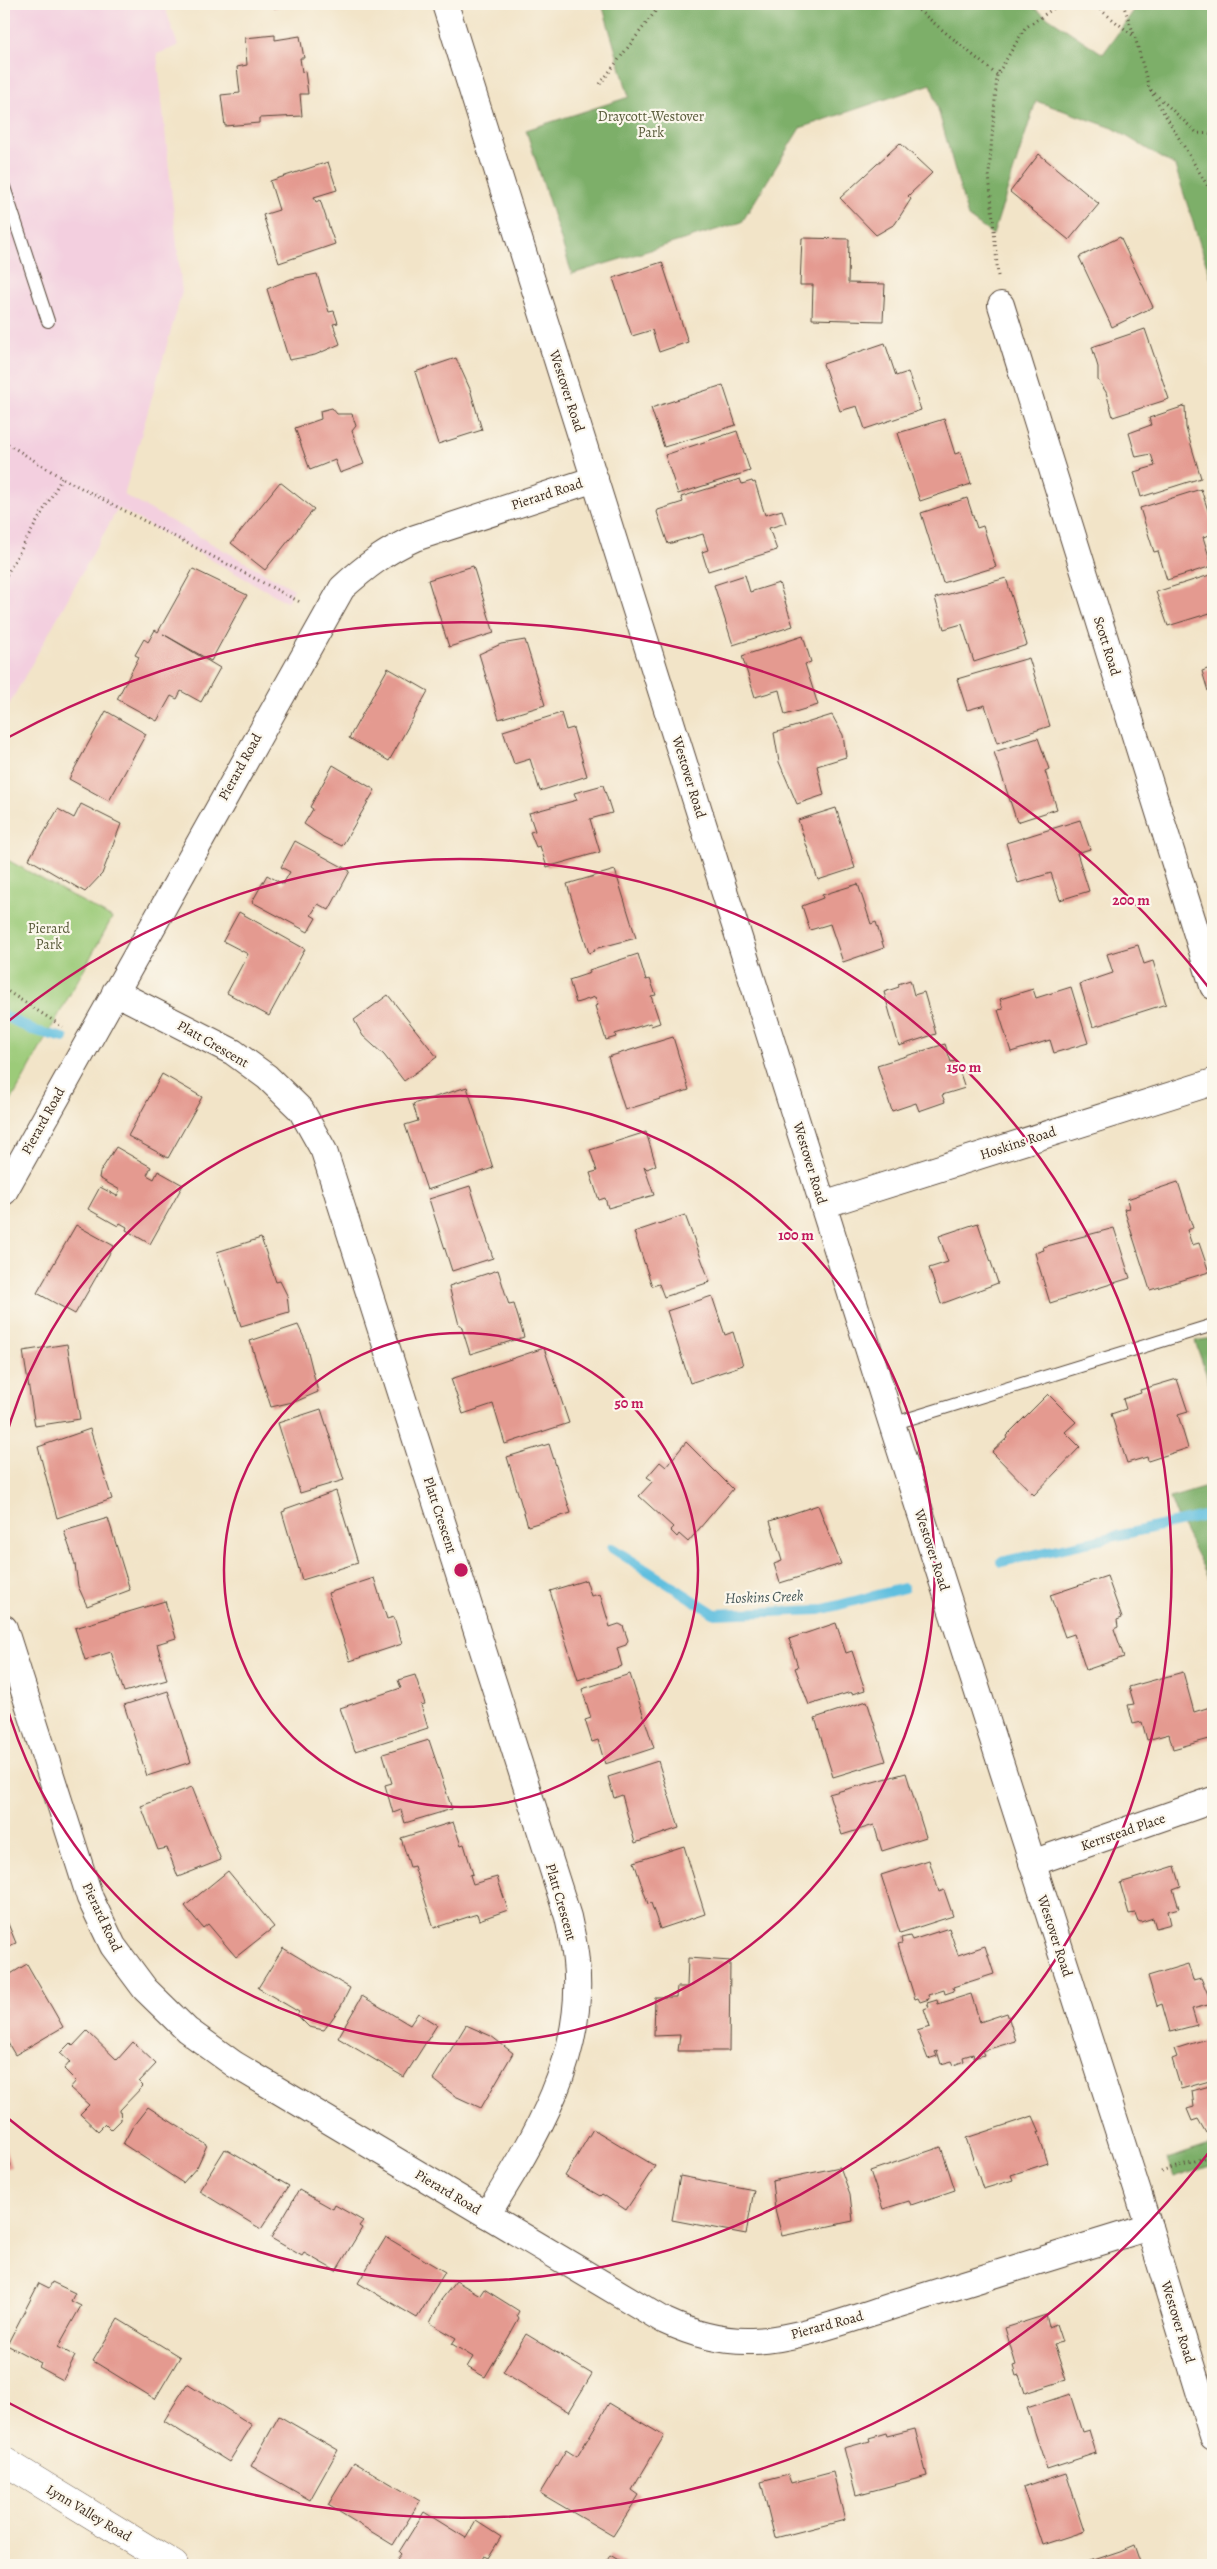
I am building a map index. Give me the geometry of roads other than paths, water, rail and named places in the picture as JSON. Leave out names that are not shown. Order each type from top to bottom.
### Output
[{"type":"street","name":"Westover Road","points":[[445,4],[892,1424],[1149,2227],[1213,2437]]},
{"type":"street","name":"Scott Road","points":[[1001,305],[1213,986]]},
{"type":"street","name":"Pierard Road","points":[[4,1192],[342,588],[367,564],[390,549],[415,538],[595,479]]},
{"type":"street","name":"Platt Crescent","points":[[115,992],[233,1052],[267,1077],[302,1110],[324,1151],[568,1917],[576,1962],[577,1996],[574,2028],[566,2064],[553,2100],[487,2215]]},
{"type":"street","name":"Hoskins Road","points":[[823,1205],[1213,1082]]},
{"type":"street","name":"Pierard Road","points":[[4,1628],[90,1898],[113,1946],[145,1989],[187,2030],[234,2064],[665,2321],[688,2332],[717,2340],[754,2341],[816,2329],[1149,2227]]},
{"type":"street","name":"Kerrstead Place","points":[[1032,1863],[1213,1800]]},
{"type":"street","name":"Lynn Valley Road","points":[[4,2462],[174,2565]]},
{"type":"lane","points":[[4,187],[48,321]]},
{"type":"lane","points":[[892,1424],[1213,1324]]},
{"type":"waterway","points":[[4,1015],[32,1030],[64,1038]]},
{"type":"waterway","name":"Hoskins Creek","points":[[1001,1562],[1213,1514]]},
{"type":"waterway","name":"Hoskins Creek","points":[[612,1548],[715,1614],[820,1610],[904,1588]]},
{"type":"park label","name":"Draycott-Westover Park","points":[[651,124]]},
{"type":"park label","name":"Pierard Park","points":[[49,936]]}]
